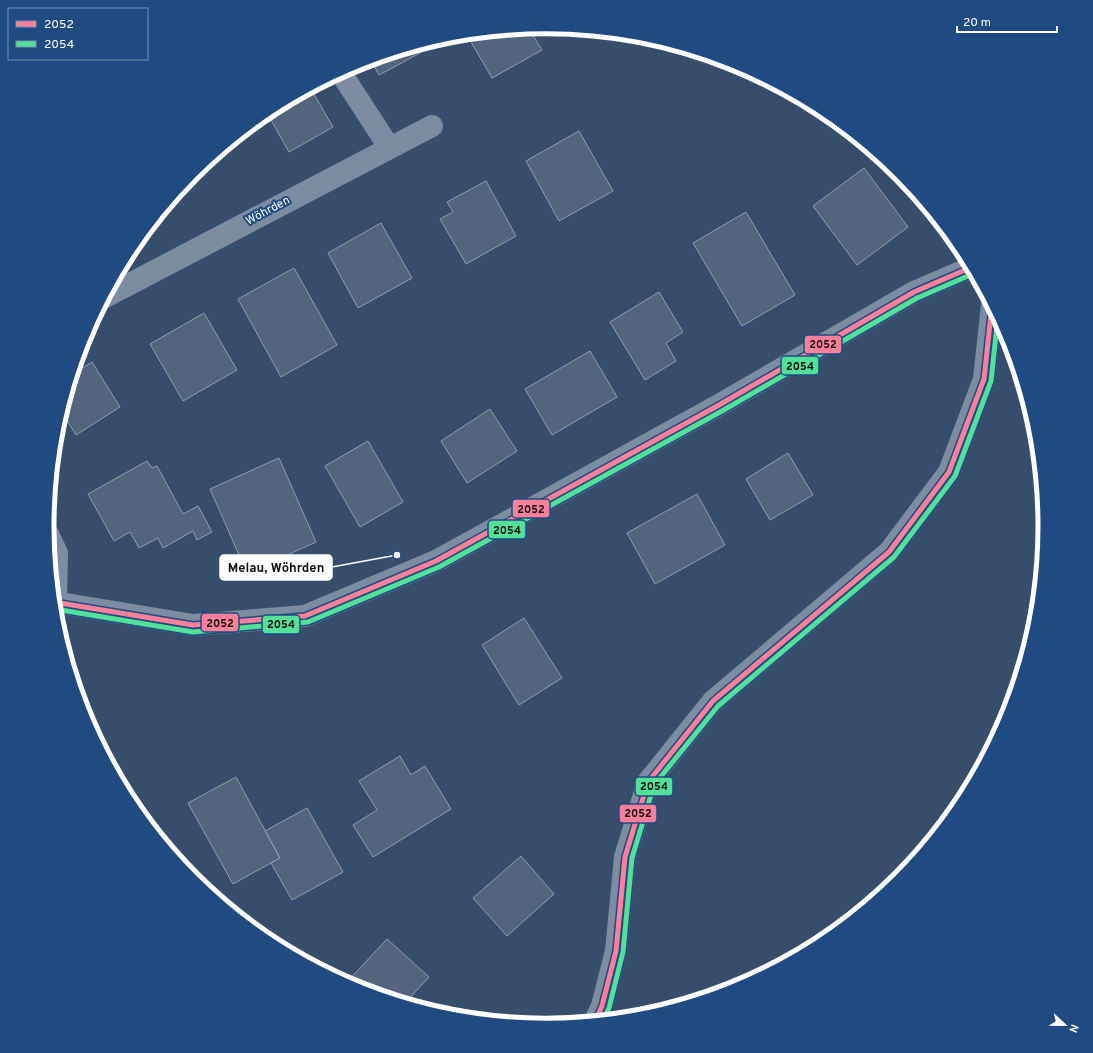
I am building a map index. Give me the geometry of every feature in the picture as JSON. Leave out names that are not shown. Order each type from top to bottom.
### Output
[{"type":"street","points":[[344,78],[389,147]]},
{"type":"street","name":"Wöhrden","points":[[114,292],[389,147],[432,126]]},
{"type":"street","points":[[60,603],[193,625],[305,616],[436,561],[719,405],[914,292],[966,269]]},
{"type":"street","points":[[604,1015],[616,951],[625,857],[648,782],[713,701],[889,552],[949,472],[984,379],[991,315]]},
{"type":"street","points":[[55,548],[57,553],[56,572]]},
{"type":"building","points":[[532,34],[542,50],[492,78],[470,40]]},
{"type":"building","points":[[428,49],[379,75],[374,65]]},
{"type":"building","points":[[313,93],[333,127],[289,152],[270,119]]},
{"type":"building","points":[[579,131],[613,191],[559,221],[526,161]]},
{"type":"building","points":[[864,168],[908,227],[857,265],[813,206]]},
{"type":"building","points":[[486,181],[516,236],[466,264],[440,219],[453,212],[447,202]]},
{"type":"building","points":[[746,212],[795,295],[742,326],[693,243]]},
{"type":"building","points":[[381,223],[412,278],[358,308],[328,253]]},
{"type":"building","points":[[294,268],[337,345],[281,377],[238,299]]},
{"type":"building","points":[[659,292],[683,332],[666,343],[676,361],[645,380],[610,322]]},
{"type":"building","points":[[204,313],[237,370],[183,401],[150,344]]},
{"type":"building","points":[[590,351],[617,397],[552,435],[525,389]]},
{"type":"building","points":[[92,362],[120,407],[76,435],[66,419],[79,370]]},
{"type":"building","points":[[490,409],[517,451],[467,483],[441,441]]},
{"type":"building","points":[[368,441],[403,502],[360,527],[325,466]]},
{"type":"building","points":[[788,453],[813,495],[770,520],[746,479]]},
{"type":"building","points":[[279,458],[316,542],[247,573],[210,489]]},
{"type":"building","points":[[147,461],[152,468],[157,466],[183,514],[198,506],[212,532],[197,540],[193,531],[163,548],[158,538],[139,548],[130,532],[114,541],[88,494]]},
{"type":"building","points":[[697,494],[725,545],[655,584],[627,533]]},
{"type":"building","points":[[524,618],[562,678],[519,705],[482,645]]},
{"type":"building","points":[[400,756],[411,775],[425,766],[451,809],[373,857],[353,825],[377,810],[359,781]]},
{"type":"building","points":[[236,777],[280,858],[233,884],[188,803]]},
{"type":"building","points":[[307,808],[343,872],[292,900],[271,863],[280,858],[265,831]]},
{"type":"building","points":[[521,856],[554,894],[507,936],[473,898]]},
{"type":"building","points":[[387,939],[429,977],[409,999],[388,993],[350,978]]},
{"type":"transit line","name":"2052","points":[[60,603],[193,625],[305,616],[436,561],[719,405],[914,292],[966,269]]},
{"type":"transit line","name":"2054","points":[[61,610],[193,632],[308,622],[439,567],[722,411],[917,298],[970,275]]},
{"type":"transit line","name":"2052","points":[[597,1016],[602,1006],[616,951],[625,857],[648,782],[713,701],[889,552],[949,472],[984,379],[991,315]]},
{"type":"transit line","name":"2054","points":[[605,1016],[609,1008],[623,952],[632,858],[654,785],[718,706],[894,557],[955,476],[991,381],[997,327]]},
{"type":"place","name":"Melau, Wöhrden","points":[[397,555]]}]
